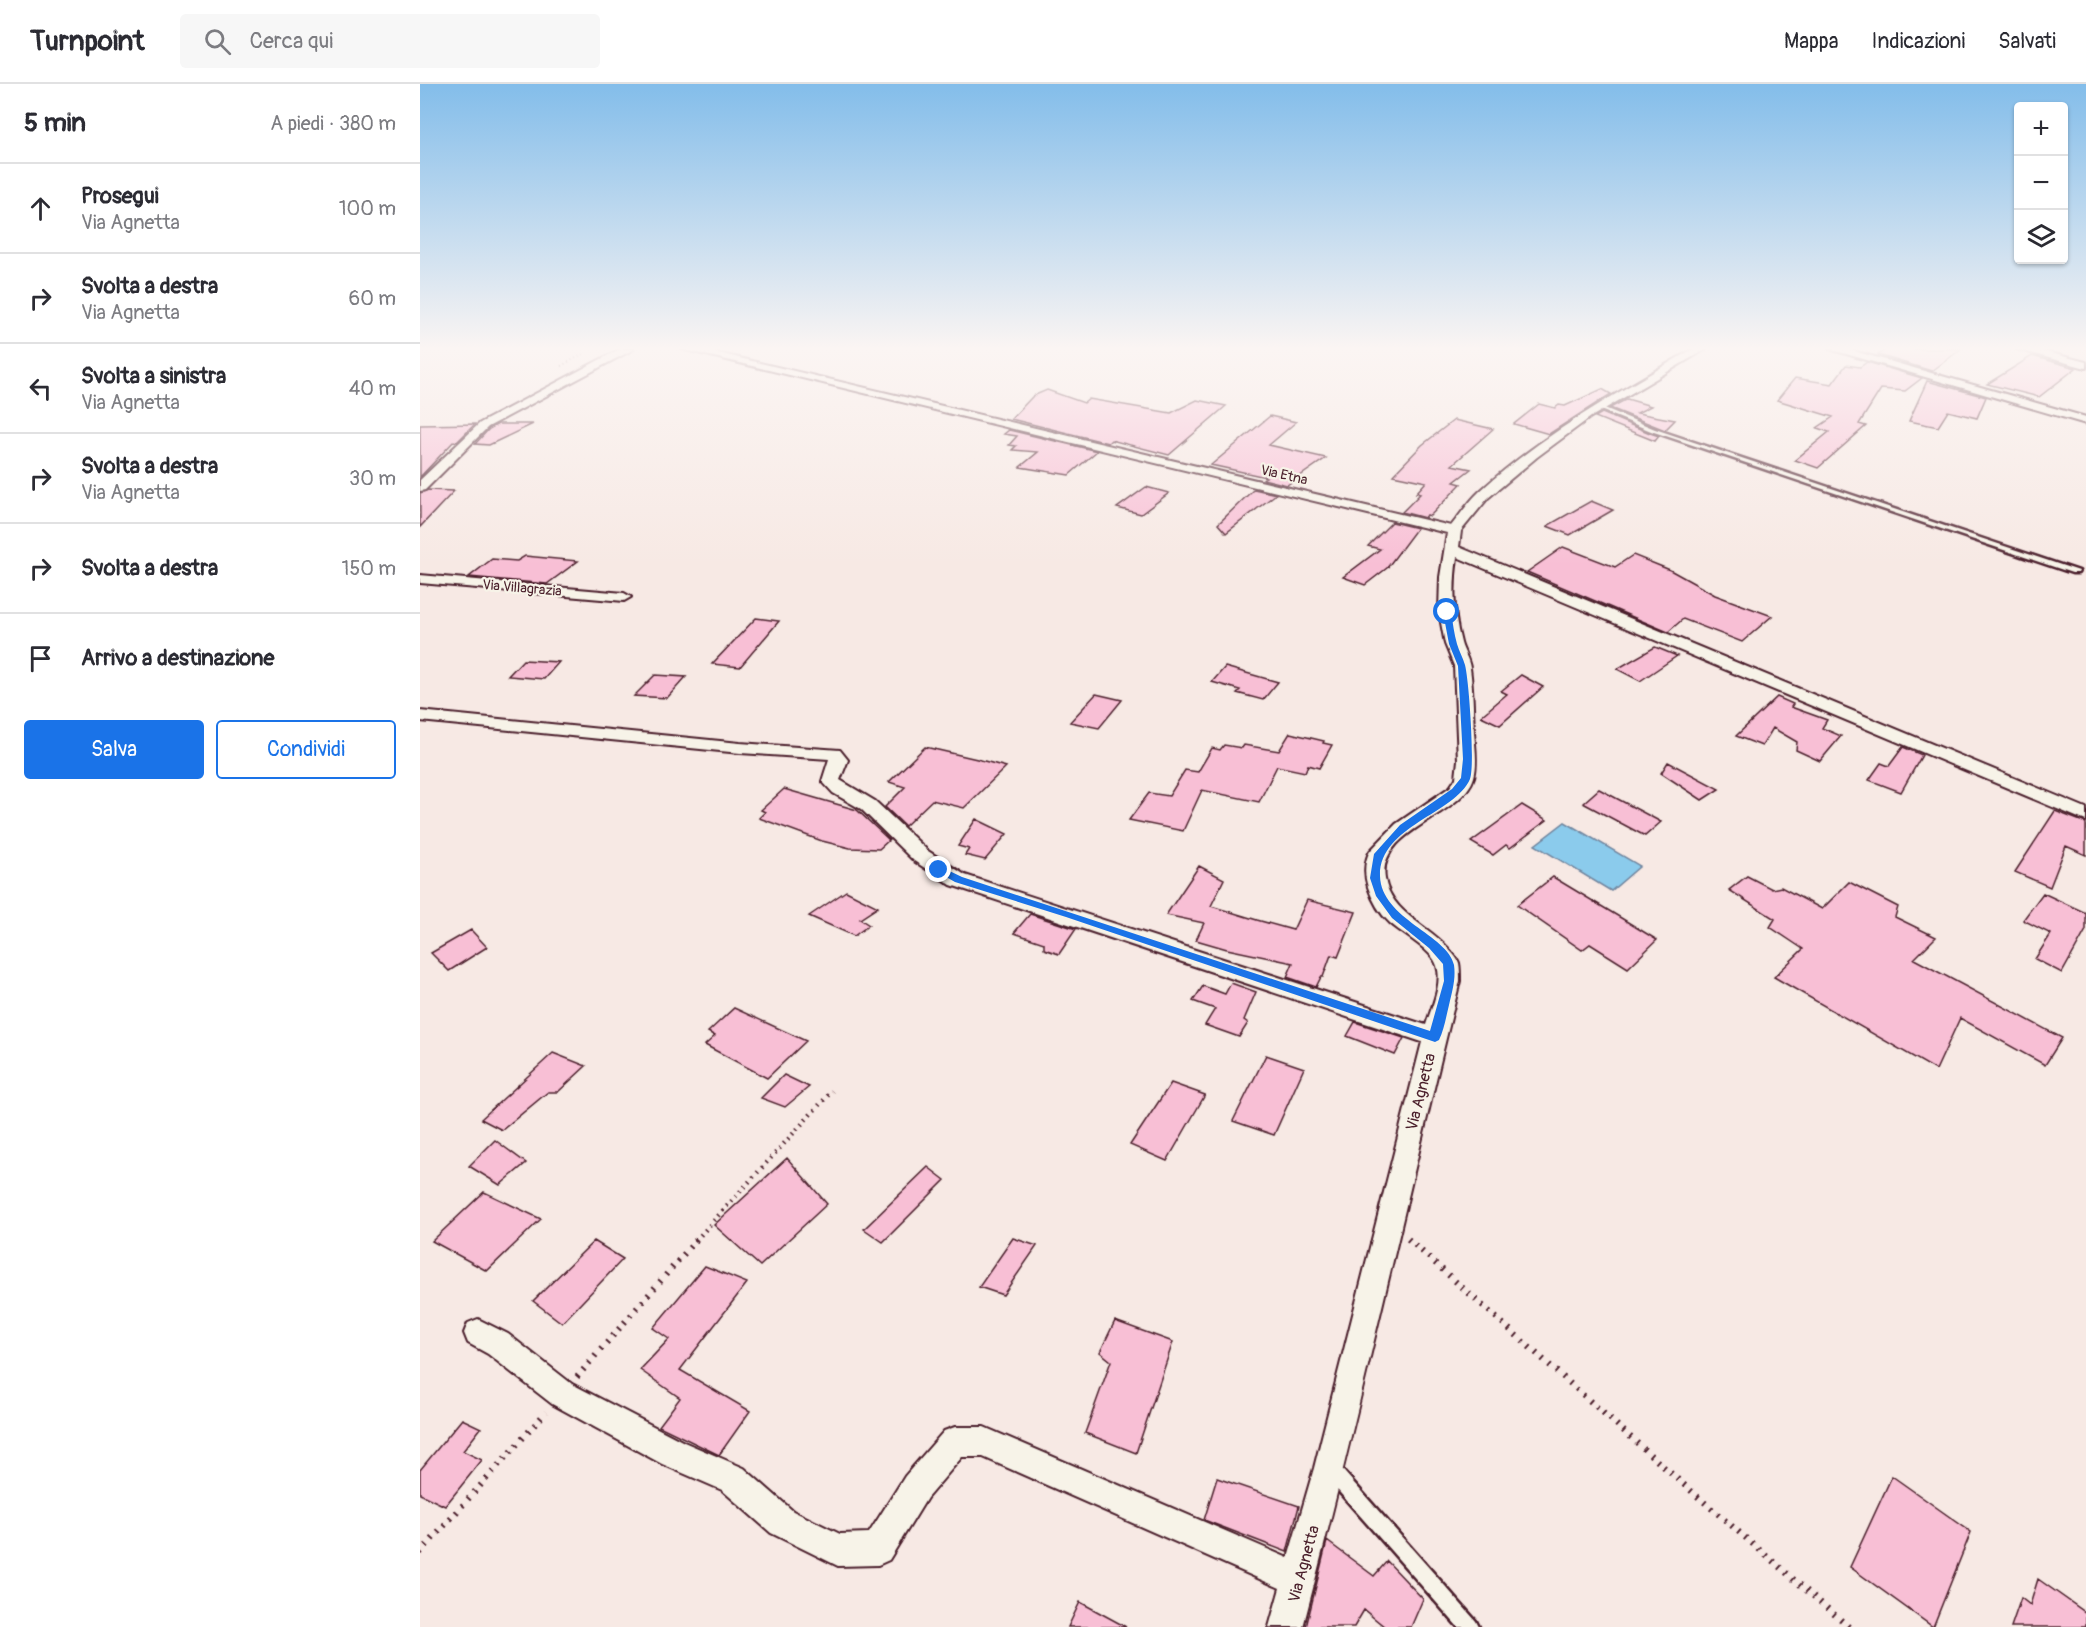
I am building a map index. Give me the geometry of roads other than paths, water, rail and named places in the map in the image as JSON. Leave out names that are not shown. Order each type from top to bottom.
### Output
[{"type":"street","points":[[420,487],[484,426],[493,421]]},
{"type":"street","name":"Via Etna","points":[[975,421],[1453,540],[2086,815]]},
{"type":"street","points":[[1453,540],[1484,495],[1533,454],[1581,421]]},
{"type":"street","name":"Via Agnetta","points":[[1286,1627],[1329,1468],[1388,1221],[1449,981],[1448,963],[1433,945],[1395,916],[1381,896],[1375,878],[1377,856],[1403,828],[1456,791],[1465,778],[1467,759],[1462,666],[1453,644],[1447,612],[1447,577],[1453,540]]},
{"type":"street","name":"Via Villagrazia","points":[[420,579],[624,597]]},
{"type":"street","points":[[420,716],[740,748],[834,754],[839,760],[831,781],[839,789],[868,805],[921,856],[958,880],[1435,1037]]},
{"type":"street","points":[[478,1333],[498,1344],[562,1394],[673,1453],[733,1479],[782,1522],[837,1550],[878,1549],[916,1487],[955,1442],[984,1442],[1300,1580]]},
{"type":"lane","points":[[1631,421],[2075,571]]},
{"type":"lane","points":[[1329,1468],[1470,1627]]},
{"type":"water","points":[[1565,822],[1640,866],[1611,891],[1535,845]]}]
